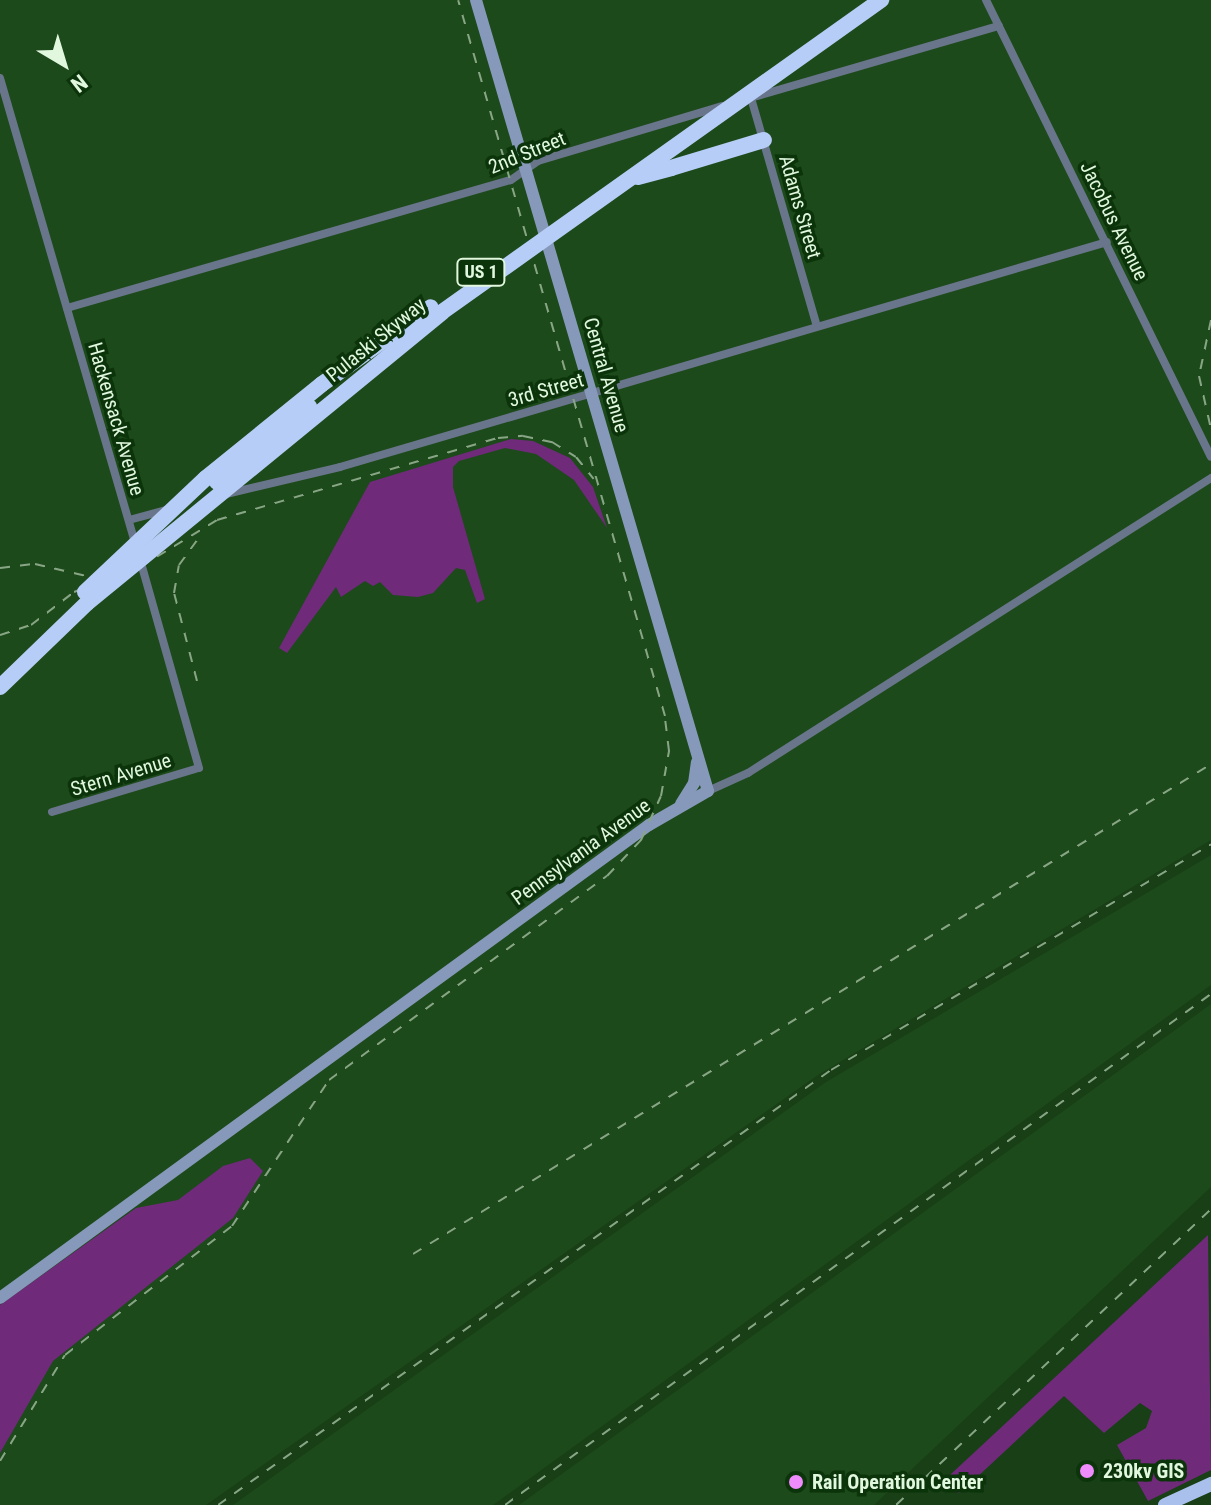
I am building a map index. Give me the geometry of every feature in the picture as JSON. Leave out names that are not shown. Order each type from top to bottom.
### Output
[{"type":"highway","name":"Pulaski Skyway","points":[[0,675],[196,487],[322,384],[868,0]]},
{"type":"highway","name":"Pulaski Skyway","points":[[0,687],[130,567],[442,312],[881,0]]},
{"type":"highway","points":[[111,566],[415,325],[583,206],[620,184],[764,140]]},
{"type":"highway","points":[[130,567],[217,482]]},
{"type":"highway","points":[[1165,1505],[1211,1484]]},
{"type":"main road","name":"Central Avenue","points":[[476,0],[708,791]]},
{"type":"main road","points":[[676,809],[691,789],[697,761]]},
{"type":"main road","name":"Pennsylvania Avenue","points":[[0,1298],[676,809],[708,791]]},
{"type":"street","name":"Jacobus Avenue","points":[[986,0],[1211,457]]},
{"type":"street","name":"2nd Street","points":[[67,308],[511,180],[538,161],[999,26]]},
{"type":"street","name":"Hackensack Avenue","points":[[0,78],[199,768]]},
{"type":"street","name":"Adams Street","points":[[751,98],[817,326]]},
{"type":"street","name":"3rd Street","points":[[129,520],[340,467],[1107,242]]},
{"type":"street","name":"Pennsylvania Avenue","points":[[708,791],[761,766],[1211,478]]},
{"type":"street","name":"Stern Avenue","points":[[52,812],[199,768]]},
{"type":"shaded area","points":[[0,0],[1211,0],[1211,840],[818,1075],[206,1505],[0,1505]]},
{"type":"shaded area","points":[[511,439],[533,441],[570,458],[593,487],[607,528],[574,480],[536,454],[505,448],[459,461],[453,467],[453,487],[485,599],[477,603],[465,570],[456,568],[433,593],[418,597],[393,595],[380,582],[373,586],[365,581],[341,597],[336,587],[287,653],[279,648],[370,482]]},
{"type":"shaded area","points":[[1211,855],[1211,985],[493,1505],[233,1505],[826,1082]]},
{"type":"shaded area","points":[[1211,1004],[1211,1187],[874,1505],[519,1505]]},
{"type":"shaded area","points":[[250,1158],[263,1171],[233,1218],[53,1361],[0,1453],[0,1305],[136,1208],[178,1200],[223,1166]]},
{"type":"shaded area","points":[[1208,1235],[1211,1470],[1148,1501],[1117,1445],[1146,1428],[1152,1411],[1140,1403],[1104,1433],[1064,1396],[960,1493],[937,1487]]},
{"type":"railway","points":[[0,1461],[65,1355],[232,1226],[329,1080],[607,876],[641,840],[661,796],[669,751],[665,716],[458,0]]},
{"type":"railway","points":[[1211,320],[1199,376],[1211,429]]},
{"type":"railway","points":[[0,635],[31,625],[74,592],[140,567],[217,520],[498,438],[523,436],[552,442],[576,457],[594,479]]},
{"type":"railway","points":[[197,681],[174,593],[179,565],[199,537]]},
{"type":"railway","points":[[0,568],[35,564],[99,579]]},
{"type":"railway","points":[[413,1254],[1211,764]]},
{"type":"railway","points":[[218,1505],[831,1070],[1211,844]]},
{"type":"railway","points":[[505,1505],[1211,994]]},
{"type":"railway","points":[[896,1505],[1211,1209]]},
{"type":"place","name":"230kv GIS","points":[[1087,1471]]},
{"type":"place","name":"Rail Operation Center","points":[[796,1482]]}]
